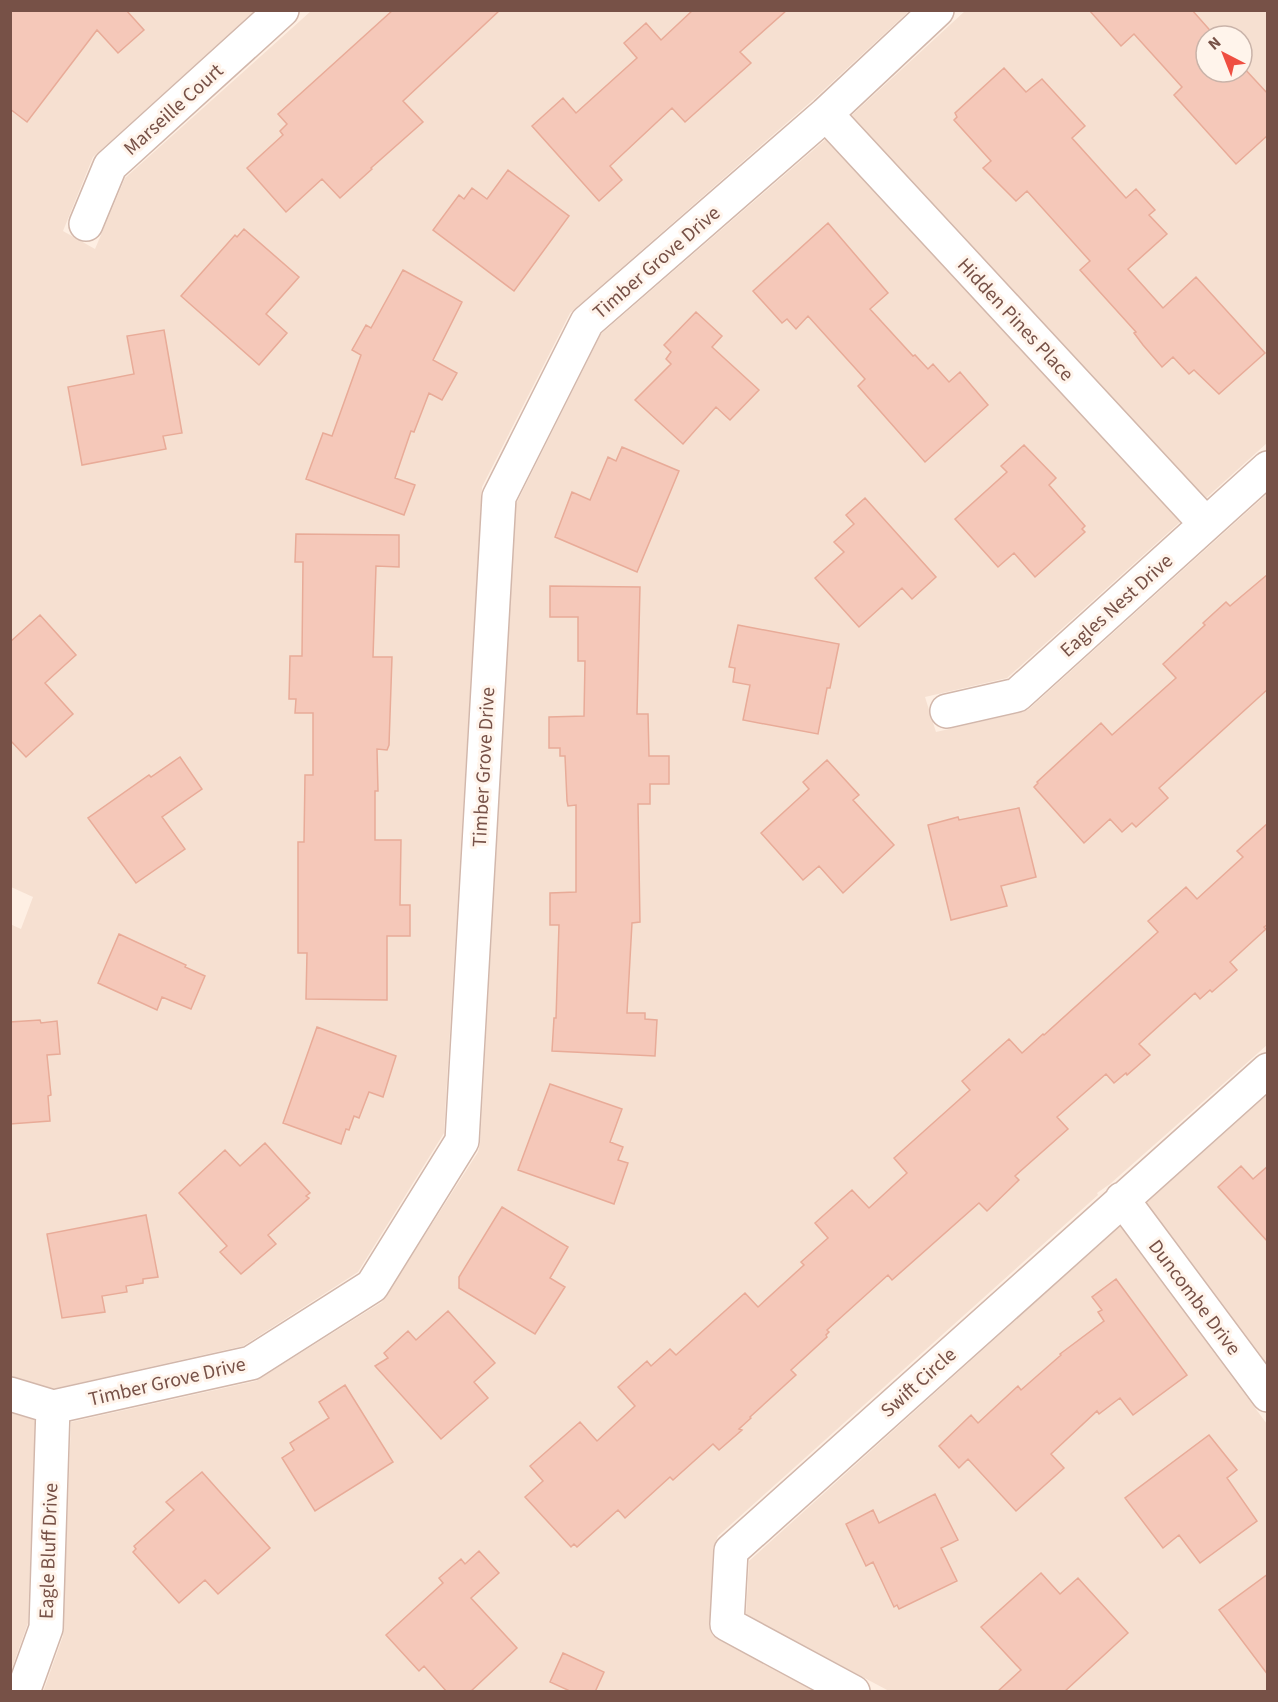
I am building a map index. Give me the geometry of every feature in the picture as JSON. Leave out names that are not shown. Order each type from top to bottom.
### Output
[{"type":"street","name":"Marseille Court","points":[[86,224],[110,166],[282,10]]},
{"type":"street","name":"Timber Grove Drive","points":[[10,1394],[53,1407],[251,1363],[372,1286],[462,1141],[499,497],[586,322],[826,114],[937,10]]},
{"type":"street","name":"Hidden Pines Place","points":[[826,114],[1206,524]]},
{"type":"street","name":"Eagles Nest Drive","points":[[947,711],[1017,695],[1268,468]]},
{"type":"street","name":"Swift Circle","points":[[853,1692],[727,1624],[731,1551],[1268,1070]]},
{"type":"street","name":"Duncombe Drive","points":[[1122,1199],[1268,1395]]},
{"type":"street","name":"Eagle Bluff Drive","points":[[22,1692],[46,1628],[53,1407]]},
{"type":"shaded area","points":[[11,11],[254,11],[93,157],[63,231],[95,249],[125,178],[311,11],[909,11],[814,99],[570,313],[482,487],[444,1133],[358,1272],[243,1346],[52,1389],[11,1376],[10,924],[21,929],[33,897],[11,887]]},
{"type":"shaded area","points":[[965,11],[1267,11],[1267,443],[1205,499],[851,116]]},
{"type":"shaded area","points":[[826,139],[1180,522],[1007,678],[925,697],[936,732],[1029,709],[1267,494],[1267,1045],[1097,1193],[1098,1195],[718,1536],[713,1548],[710,1621],[721,1640],[817,1691],[43,1692],[63,1636],[71,1422],[256,1381],[382,1302],[478,1152],[516,504],[601,334]]},
{"type":"shaded area","points":[[1267,1095],[1267,1367],[1146,1203]]},
{"type":"shaded area","points":[[1120,1226],[1267,1424],[1267,1691],[889,1691],[746,1615],[749,1561]]},
{"type":"shaded area","points":[[11,1413],[35,1420],[28,1623],[11,1671]]},
{"type":"building","points":[[10,10],[126,10],[144,30],[118,53],[97,30],[27,122],[10,109]]},
{"type":"building","points":[[393,10],[500,10],[403,101],[423,122],[340,198],[322,179],[286,212],[247,168],[283,135],[280,131],[287,124],[278,114]]},
{"type":"building","points":[[693,10],[787,10],[740,52],[751,63],[685,122],[672,108],[610,166],[622,180],[599,201],[532,126],[563,98],[576,113],[637,58],[624,43],[646,23],[661,40]]},
{"type":"building","points":[[1089,10],[1192,10],[1204,24],[1194,24],[1194,84],[1254,84],[1254,79],[1268,94],[1268,135],[1236,164],[1174,95],[1182,87],[1134,34],[1121,46]]},
{"type":"building","points":[[1004,68],[1026,92],[1042,79],[1085,126],[1072,138],[1126,198],[1136,189],[1155,210],[1149,215],[1167,234],[1128,269],[1163,308],[1196,277],[1265,353],[1219,394],[1194,370],[1189,374],[1173,357],[1162,367],[1134,333],[1136,332],[1080,270],[1090,261],[1027,191],[1016,201],[983,168],[991,161],[954,120],[957,117],[955,113]]},
{"type":"building","points":[[508,170],[569,216],[514,291],[433,230],[459,195],[464,199],[472,188],[487,199]]},
{"type":"building","points":[[828,223],[888,293],[870,309],[928,369],[933,364],[949,382],[960,372],[988,405],[925,462],[858,386],[865,379],[808,316],[796,329],[787,319],[782,323],[753,291]]},
{"type":"building","points":[[244,229],[299,277],[266,314],[287,333],[259,365],[181,296],[235,235],[237,237]]},
{"type":"building","points":[[403,270],[462,302],[433,360],[457,373],[442,400],[429,393],[414,432],[411,431],[395,478],[415,485],[404,515],[306,479],[323,433],[332,436],[361,355],[352,350],[366,325],[371,328]]},
{"type":"building","points":[[696,312],[722,336],[712,347],[759,390],[730,420],[716,407],[683,444],[635,400],[671,364],[666,359],[671,352],[664,345]]},
{"type":"building","points":[[164,330],[182,433],[163,436],[166,449],[82,465],[68,387],[134,374],[127,336]]},
{"type":"building","points":[[1024,445],[1056,478],[1049,485],[1085,526],[1082,529],[1085,532],[1035,577],[1014,553],[998,567],[955,519],[1007,472],[1001,466]]},
{"type":"building","points":[[622,447],[679,471],[637,572],[555,537],[572,492],[590,500],[608,457],[616,461]]},
{"type":"building","points":[[865,498],[936,577],[912,599],[902,588],[859,627],[815,578],[844,552],[834,542],[854,524],[846,515]]},
{"type":"building","points":[[296,534],[399,535],[399,567],[376,566],[373,657],[392,657],[389,745],[387,750],[377,749],[378,791],[375,791],[375,840],[401,840],[400,905],[410,905],[410,936],[387,936],[387,1000],[306,999],[307,953],[298,953],[298,842],[304,842],[305,775],[313,775],[313,713],[295,713],[296,699],[289,699],[290,656],[302,656],[303,562],[295,562]]},
{"type":"building","points":[[1268,574],[1268,689],[1159,788],[1168,798],[1136,827],[1132,823],[1122,832],[1110,819],[1084,843],[1034,787],[1037,782],[1101,723],[1112,735],[1176,678],[1163,664],[1226,602],[1230,606]]},
{"type":"building","points":[[550,586],[640,587],[637,714],[648,714],[649,756],[669,756],[669,784],[650,784],[650,804],[638,804],[640,922],[632,923],[627,1013],[645,1013],[645,1019],[657,1020],[655,1056],[552,1051],[554,1018],[556,1018],[559,925],[550,925],[550,893],[576,892],[576,805],[568,806],[565,756],[560,756],[560,748],[549,748],[549,717],[584,716],[585,661],[578,661],[578,617],[550,617]]},
{"type":"building","points":[[40,615],[76,655],[45,683],[73,714],[26,757],[10,740],[10,642]]},
{"type":"building","points":[[738,625],[839,644],[818,734],[743,720],[750,685],[733,682],[735,668],[729,667]]},
{"type":"building","points":[[180,757],[202,789],[162,817],[185,849],[136,883],[88,818],[149,775],[151,777]]},
{"type":"building","points":[[827,760],[859,795],[853,800],[894,845],[843,893],[819,866],[803,880],[761,833],[809,789],[803,782]]},
{"type":"building","points":[[1019,808],[1036,877],[1001,886],[1007,906],[951,920],[928,825],[958,817],[959,820]]},
{"type":"building","points":[[1268,823],[1268,924],[1264,927],[1266,929],[1230,962],[1237,970],[1212,992],[1210,990],[1200,999],[1195,993],[1139,1044],[1150,1055],[1127,1075],[1126,1073],[1114,1083],[1106,1074],[1057,1117],[1068,1129],[1015,1176],[1019,1180],[987,1211],[979,1203],[892,1280],[888,1275],[827,1330],[829,1332],[827,1337],[791,1370],[796,1375],[750,1417],[739,1429],[742,1430],[719,1450],[713,1444],[673,1480],[670,1477],[625,1518],[618,1510],[577,1547],[574,1544],[571,1547],[525,1497],[543,1481],[530,1466],[580,1422],[597,1441],[635,1406],[618,1387],[647,1361],[651,1366],[670,1349],[676,1355],[745,1293],[758,1307],[804,1265],[801,1262],[828,1238],[815,1223],[852,1190],[869,1208],[907,1173],[894,1158],[970,1090],[962,1081],[1009,1039],[1022,1053],[1044,1035],[1158,932],[1148,921],[1186,887],[1197,899],[1243,857],[1237,851]]},
{"type":"building","points":[[119,934],[205,976],[191,1009],[162,997],[157,1010],[98,983]]},
{"type":"building","points":[[40,1020],[41,1023],[57,1021],[60,1054],[47,1055],[51,1095],[48,1096],[50,1121],[10,1124],[10,1022]]},
{"type":"building","points":[[317,1027],[396,1056],[383,1097],[369,1092],[359,1118],[354,1116],[341,1144],[283,1123]]},
{"type":"building","points":[[550,1084],[622,1109],[610,1142],[623,1147],[618,1160],[628,1163],[614,1204],[518,1170]]},
{"type":"building","points":[[265,1143],[310,1193],[306,1196],[309,1198],[268,1235],[276,1244],[241,1274],[220,1252],[227,1246],[179,1193],[225,1150],[240,1166]]},
{"type":"building","points":[[1241,1166],[1253,1179],[1268,1166],[1268,1242],[1218,1187]]},
{"type":"building","points":[[502,1207],[568,1247],[550,1278],[565,1287],[535,1334],[459,1288],[459,1277]]},
{"type":"building","points":[[146,1215],[158,1277],[143,1279],[143,1283],[126,1286],[127,1292],[102,1296],[105,1312],[62,1318],[47,1234]]},
{"type":"building","points":[[1116,1279],[1187,1375],[1133,1415],[1120,1398],[1099,1414],[1097,1411],[1051,1454],[1064,1468],[1016,1511],[968,1459],[959,1468],[939,1446],[971,1415],[978,1423],[1018,1386],[1021,1390],[1060,1354],[1104,1321],[1098,1312],[1102,1310],[1092,1297]]},
{"type":"building","points":[[448,1311],[495,1363],[474,1382],[488,1398],[441,1439],[375,1366],[388,1358],[384,1353],[408,1331],[416,1340]]},
{"type":"building","points":[[345,1385],[393,1462],[315,1511],[282,1458],[294,1450],[290,1443],[329,1418],[319,1402]]},
{"type":"building","points":[[1209,1435],[1237,1470],[1227,1478],[1257,1521],[1200,1563],[1179,1535],[1163,1548],[1125,1498]]},
{"type":"building","points":[[202,1472],[270,1548],[218,1594],[205,1580],[179,1603],[133,1552],[136,1549],[134,1546],[174,1510],[166,1502]]},
{"type":"building","points":[[935,1494],[958,1540],[941,1548],[957,1581],[899,1609],[897,1605],[894,1607],[873,1562],[866,1566],[846,1524],[873,1510],[879,1523]]},
{"type":"building","points":[[479,1551],[499,1573],[471,1598],[517,1648],[470,1692],[447,1692],[424,1666],[419,1671],[386,1635],[443,1583],[439,1578],[461,1559],[465,1564]]},
{"type":"building","points":[[1041,1573],[1060,1594],[1078,1578],[1128,1633],[1064,1692],[997,1692],[1021,1670],[981,1627]]},
{"type":"building","points":[[1268,1574],[1268,1675],[1219,1610]]},
{"type":"building","points":[[563,1653],[604,1672],[595,1692],[572,1692],[550,1682]]}]
